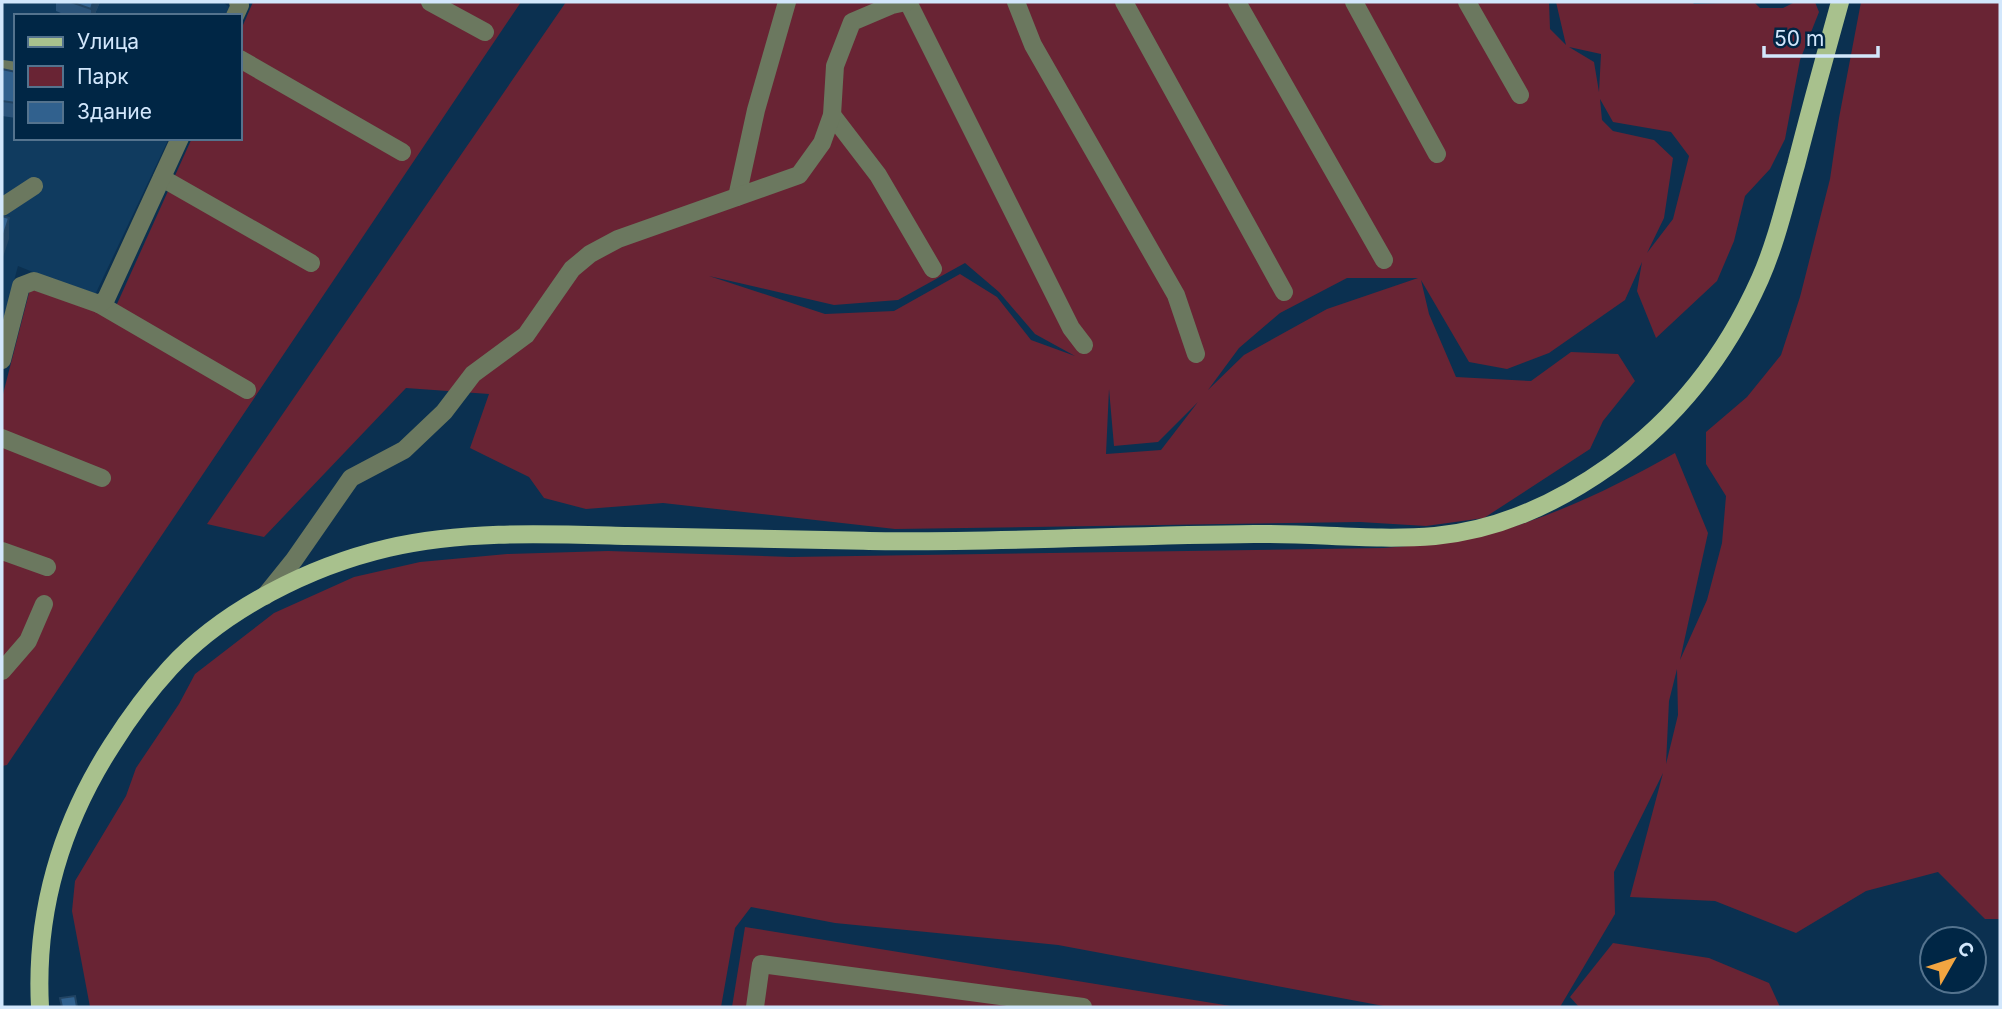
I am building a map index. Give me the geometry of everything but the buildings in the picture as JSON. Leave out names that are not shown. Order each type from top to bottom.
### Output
[{"type":"main road","points":[[40,1007],[39,968],[46,904],[60,853],[89,783],[136,709],[173,664],[215,629],[265,596],[333,564],[391,547],[460,538],[546,534],[911,541],[1303,533],[1434,536],[1506,522],[1581,485],[1646,438],[1693,390],[1727,340],[1760,279],[1779,228],[1840,2]]},
{"type":"lane","points":[[430,2],[485,32]]},
{"type":"lane","points":[[737,197],[756,110],[787,2]]},
{"type":"lane","points":[[265,596],[294,560],[351,478],[404,450],[444,412],[473,374],[526,335],[572,269],[590,254],[618,239],[799,175],[822,143],[832,115],[835,66],[852,22],[892,5],[907,2],[1071,328],[1084,345]]},
{"type":"lane","points":[[1016,2],[1033,45],[1176,295],[1196,354]]},
{"type":"lane","points":[[1125,2],[1284,292]]},
{"type":"lane","points":[[1237,2],[1384,260]]},
{"type":"lane","points":[[1354,2],[1437,154]]},
{"type":"lane","points":[[1467,2],[1520,95]]},
{"type":"lane","points":[[242,59],[402,152]]},
{"type":"lane","points":[[832,115],[878,175],[933,269]]},
{"type":"lane","points":[[99,304],[107,299],[179,140]]},
{"type":"lane","points":[[162,178],[311,263]]},
{"type":"lane","points":[[2,207],[34,186]]},
{"type":"lane","points":[[2,360],[20,286],[34,281],[99,304],[247,390]]},
{"type":"lane","points":[[2,438],[102,478]]},
{"type":"lane","points":[[2,551],[47,567]]},
{"type":"lane","points":[[2,671],[28,641],[44,604]]},
{"type":"lane","points":[[755,1007],[761,964],[1007,1002],[1083,1007]]},
{"type":"shaded area","points":[[2,2],[223,2],[230,8],[227,14],[14,14],[14,140],[168,140],[94,297],[18,266],[2,325]]},
{"type":"green space","points":[[253,2],[521,2],[7,765],[2,766],[2,398],[30,289],[112,315],[191,140],[242,140],[242,27]]},
{"type":"green space","points":[[566,2],[1549,2],[1550,29],[1566,45],[1556,2],[1754,2],[1760,8],[1783,8],[1795,2],[1815,2],[1819,12],[1800,60],[1785,139],[1770,169],[1745,196],[1734,241],[1717,281],[1656,338],[1637,291],[1642,262],[1625,300],[1549,353],[1507,369],[1469,362],[1421,280],[1429,314],[1456,377],[1531,381],[1571,352],[1618,354],[1635,381],[1603,421],[1590,449],[1484,518],[1426,526],[1360,522],[895,529],[663,503],[586,509],[544,498],[529,477],[470,448],[489,394],[406,388],[264,537],[207,524]],"holes":[[[1569,47],[1601,54],[1599,92],[1594,62]],[[1600,99],[1613,122],[1671,132],[1689,156],[1673,219],[1647,253],[1664,218],[1673,158],[1654,140],[1613,131],[1602,120]],[[965,263],[999,292],[1035,334],[1075,356],[1031,340],[997,297],[960,274],[894,311],[825,314],[709,276],[834,305],[898,300]],[[1347,278],[1418,278],[1327,309],[1244,355],[1208,390],[1239,348],[1280,313]],[[1109,389],[1114,446],[1158,442],[1198,402],[1161,450],[1106,454]]]},
{"type":"green space","points":[[1861,2],[2000,2],[2000,919],[1985,919],[1938,872],[1866,891],[1796,933],[1715,901],[1630,897],[1663,773],[1614,872],[1615,914],[1560,1007],[1389,1007],[1058,945],[835,923],[751,907],[735,928],[721,1007],[90,1007],[72,911],[75,881],[126,796],[136,768],[179,704],[195,674],[274,613],[354,577],[420,562],[507,554],[608,551],[791,557],[1383,548],[1421,545],[1472,538],[1534,520],[1606,489],[1675,453],[1708,533],[1680,660],[1707,600],[1722,543],[1726,496],[1706,464],[1706,432],[1747,397],[1781,355],[1800,297],[1830,179]],"holes":[[[1677,669],[1678,715],[1666,764],[1669,701]]]},
{"type":"green space","points":[[745,927],[1237,1007],[732,1007]]},
{"type":"green space","points":[[1613,943],[1709,958],[1769,983],[1780,1007],[1579,1007],[1570,997]]}]
